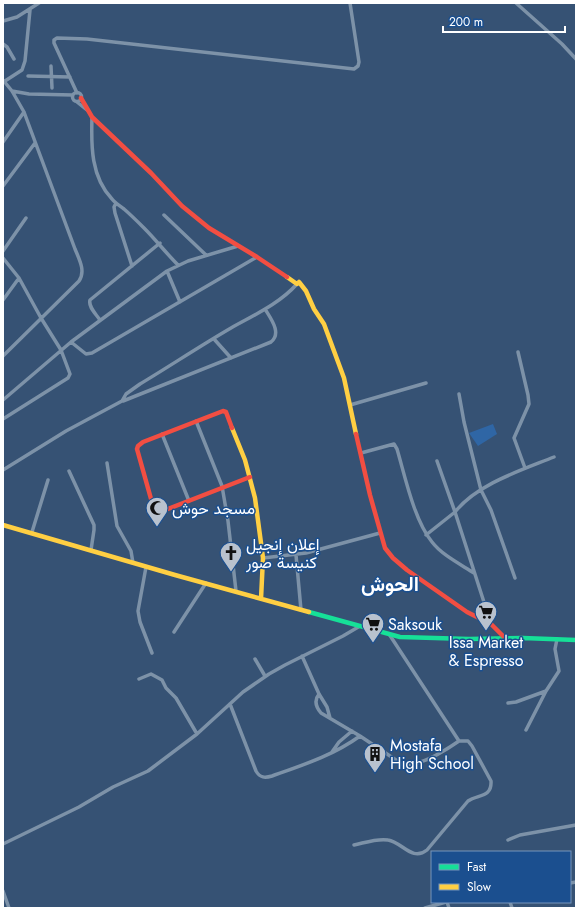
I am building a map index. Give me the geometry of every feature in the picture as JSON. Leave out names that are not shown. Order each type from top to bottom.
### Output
[{"type":"street","points":[[3,21],[17,17],[39,3]]},
{"type":"street","points":[[350,3],[359,62],[358,66],[354,69],[87,39],[57,38],[54,40],[54,43],[77,93],[80,94],[92,117],[151,173],[182,206],[209,228],[257,256],[296,284],[299,282],[304,287],[314,310],[324,324],[344,378],[354,427],[385,548],[403,567],[467,612],[491,624],[505,638]]},
{"type":"street","points":[[516,3],[562,44],[576,59]]},
{"type":"street","points":[[3,356],[79,281],[82,274],[24,112],[4,80],[22,70],[25,61],[30,10]]},
{"type":"street","points":[[3,44],[7,47],[14,60]]},
{"type":"street","points":[[51,66],[52,88]]},
{"type":"street","points":[[28,76],[70,77]]},
{"type":"street","points":[[12,91],[29,94],[73,95],[77,93]]},
{"type":"street","points":[[73,95],[73,100],[87,110]]},
{"type":"street","points":[[77,102],[81,98]]},
{"type":"street","points":[[3,142],[24,112]]},
{"type":"street","points":[[92,117],[91,142],[96,170],[105,190],[116,203],[160,243],[168,256],[178,265]]},
{"type":"street","points":[[3,186],[35,143]]},
{"type":"street","points":[[116,203],[114,207],[115,213],[132,266]]},
{"type":"street","points":[[164,215],[206,255]]},
{"type":"street","points":[[3,251],[26,218]]},
{"type":"street","points":[[100,320],[90,306],[90,300],[160,243]]},
{"type":"street","points":[[3,400],[71,342],[167,271],[178,265],[206,255],[238,246]]},
{"type":"street","points":[[71,342],[86,354],[92,353],[257,256]]},
{"type":"street","points":[[3,258],[19,278],[61,350],[70,374],[68,378],[3,420]]},
{"type":"street","points":[[167,271],[180,302]]},
{"type":"street","points":[[3,300],[19,278]]},
{"type":"street","points":[[122,401],[126,394],[140,384],[265,309],[296,284]]},
{"type":"street","points":[[3,470],[66,431],[122,401],[261,347],[274,340],[276,336],[275,330],[265,309]]},
{"type":"street","points":[[214,339],[231,358]]},
{"type":"street","points":[[518,352],[526,383],[529,404],[514,438],[525,468]]},
{"type":"street","points":[[350,405],[426,382]]},
{"type":"street","points":[[140,384],[149,390]]},
{"type":"street","points":[[459,394],[464,422],[481,490],[491,510],[515,578]]},
{"type":"street","points":[[250,477],[222,486],[163,511],[157,511],[153,506],[137,449],[143,442],[162,434],[196,420],[223,411],[226,412],[235,431],[250,477],[256,498],[263,558],[261,599]]},
{"type":"street","points":[[196,420],[222,486],[228,521],[236,592]]},
{"type":"street","points":[[162,434],[189,501]]},
{"type":"street","points":[[361,452],[391,444],[395,446],[419,522],[426,535],[432,543],[474,574]]},
{"type":"street","points":[[426,535],[455,512],[462,503],[481,490],[498,480],[554,457]]},
{"type":"street","points":[[437,461],[491,624]]},
{"type":"street","points":[[107,463],[117,526],[131,551],[133,563]]},
{"type":"street","points":[[69,471],[94,525],[91,550]]},
{"type":"street","points":[[32,532],[48,480]]},
{"type":"street","points":[[3,525],[32,532],[206,584],[389,634],[414,638],[576,640]]},
{"type":"street","points":[[263,558],[318,551],[380,533]]},
{"type":"street","points":[[296,554],[301,610]]},
{"type":"street","points":[[146,566],[138,611],[140,622],[152,653]]},
{"type":"street","points":[[174,632],[206,584]]},
{"type":"street","points":[[3,844],[79,807],[113,787],[142,774],[197,734],[243,692],[265,676],[360,626]]},
{"type":"street","points":[[389,634],[459,741]]},
{"type":"street","points":[[526,730],[546,691],[559,670],[555,649],[557,639]]},
{"type":"street","points":[[302,656],[319,694],[327,707],[330,718]]},
{"type":"street","points":[[255,659],[265,676]]},
{"type":"street","points":[[139,679],[151,674],[162,680],[166,688],[176,698],[197,734]]},
{"type":"street","points":[[508,703],[516,702],[546,691]]},
{"type":"street","points":[[319,694],[317,697],[317,708],[321,713],[360,736],[399,762],[406,764],[414,763],[430,758],[459,741],[468,741],[491,781],[488,792],[483,796],[474,797],[468,801],[422,854],[414,854],[389,840],[354,845]]},
{"type":"street","points":[[230,704],[256,771],[261,776],[268,777],[279,774],[312,762],[346,746],[360,736]]},
{"type":"street","points":[[332,752],[339,742],[352,731]]},
{"type":"street","points":[[508,840],[520,835],[576,825]]},
{"type":"street","points":[[3,891],[9,908]]},
{"type":"street","points":[[425,908],[442,903]]},
{"type":"shaded area","points":[[493,424],[497,434],[478,446],[469,433]]},
{"type":"traffic: fast","points":[[309,612],[400,637],[576,640]]},
{"type":"traffic: slow","points":[[287,277],[297,284],[299,282],[306,291],[314,309],[324,324],[344,378],[356,434]]},
{"type":"traffic: slow","points":[[232,428],[245,460],[255,498],[263,558],[261,599]]},
{"type":"traffic: slow","points":[[3,525],[309,612]]},
{"type":"traffic: jam","points":[[81,98],[92,117],[151,173],[182,206],[209,228],[287,277]]},
{"type":"traffic: jam","points":[[232,428],[226,412],[223,411],[143,442],[138,446],[137,449],[153,506],[160,512],[250,477]]},
{"type":"traffic: jam","points":[[356,434],[370,495],[385,548],[393,558],[407,570],[467,612],[491,624],[505,638]]},
{"type":"place","name":"مسجد حوش","points":[[157,528]]},
{"type":"place","name":"إعلان إنجيل كنيسة صور","points":[[231,572]]},
{"type":"place","name":"Issa Market & Espresso","points":[[486,632]]},
{"type":"place","name":"Saksouk","points":[[373,644]]},
{"type":"place","name":"Mostafa High School","points":[[375,774]]},
{"type":"district","name":"الحوش","points":[[390,584]]}]
